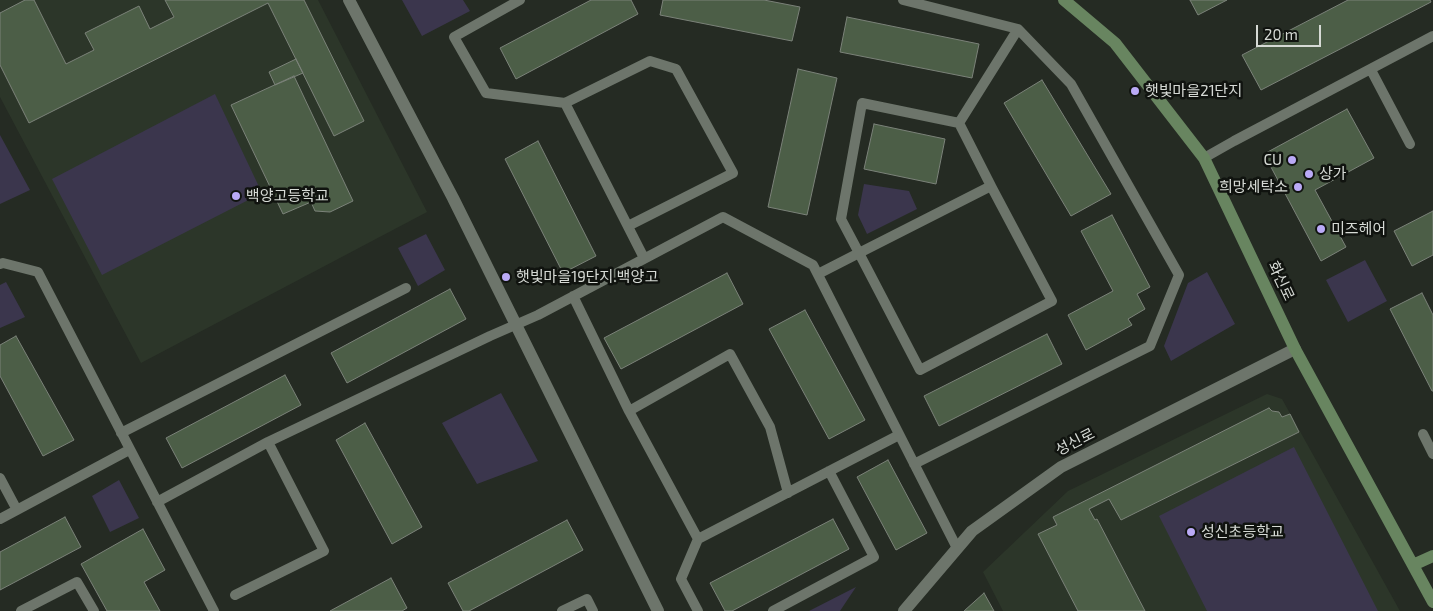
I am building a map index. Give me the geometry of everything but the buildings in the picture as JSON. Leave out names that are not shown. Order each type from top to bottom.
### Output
[{"type":"main road","name":"화신로","points":[[1064,0],[1115,43],[1204,158],[1296,349],[1433,602]]},
{"type":"main road","points":[[1413,565],[1433,556]]},
{"type":"street","points":[[348,0],[453,198],[658,611]]},
{"type":"street","name":"성신로","points":[[904,611],[972,531],[1061,466],[1296,349]]},
{"type":"lane","points":[[520,0],[454,37],[486,93],[566,103],[650,61],[676,69],[732,172],[628,226]]},
{"type":"lane","points":[[903,0],[1018,29],[1071,84],[1179,275],[1150,346],[914,464]]},
{"type":"lane","points":[[959,123],[1018,29]]},
{"type":"lane","points":[[1204,158],[1433,36]]},
{"type":"lane","points":[[1371,70],[1410,144]]},
{"type":"lane","points":[[566,103],[644,258]]},
{"type":"lane","points":[[862,103],[959,123],[1052,301],[920,370],[842,219],[862,103]]},
{"type":"lane","points":[[818,274],[991,186]]},
{"type":"lane","points":[[157,502],[268,442],[490,336],[515,326],[723,217],[813,265],[957,548]]},
{"type":"lane","points":[[1,261],[38,272],[157,502],[209,610]]},
{"type":"lane","points":[[120,433],[406,288]]},
{"type":"lane","points":[[573,296],[628,410],[698,539]]},
{"type":"lane","points":[[628,410],[730,354],[770,427],[788,493]]},
{"type":"lane","points":[[1423,434],[1433,454]]},
{"type":"lane","points":[[698,611],[681,579],[698,539],[900,435]]},
{"type":"lane","points":[[235,596],[324,551],[268,442]]},
{"type":"lane","points":[[0,519],[129,450]]},
{"type":"lane","points":[[773,611],[874,557],[829,471]]},
{"type":"lane","points":[[0,478],[17,510]]},
{"type":"lane","points":[[21,611],[77,582],[94,611]]},
{"type":"lane","points":[[562,611],[587,599],[593,611]]},
{"type":"shaded area","name":"백양고등학교","points":[[0,0],[318,0],[427,212],[141,363],[0,97]]},
{"type":"shaded area","points":[[402,0],[463,0],[470,11],[422,36]]},
{"type":"shaded area","points":[[215,94],[262,193],[102,275],[52,179]]},
{"type":"shaded area","points":[[0,135],[30,190],[0,204]]},
{"type":"shaded area","points":[[864,184],[909,191],[917,209],[867,234],[858,215]]},
{"type":"shaded area","points":[[426,234],[445,270],[418,286],[398,248]]},
{"type":"shaded area","points":[[1365,260],[1387,301],[1348,322],[1326,280]]},
{"type":"shaded area","points":[[1207,272],[1235,324],[1171,361],[1164,346],[1188,283]]},
{"type":"shaded area","points":[[6,282],[25,317],[0,328],[0,285]]},
{"type":"shaded area","points":[[501,393],[538,461],[477,484],[442,423]]},
{"type":"shaded area","name":"성신초등학교","points":[[1267,394],[1282,399],[1400,611],[1003,611],[983,572],[1068,491]]},
{"type":"shaded area","points":[[1294,447],[1378,611],[1207,611],[1159,516]]},
{"type":"shaded area","points":[[119,480],[139,518],[110,532],[92,496]]},
{"type":"shaded area","points":[[856,587],[840,611],[809,611]]},
{"type":"place","name":"햇빛마을21단지","points":[[1135,91]]},
{"type":"place","name":"CU","points":[[1292,160]]},
{"type":"place","name":"상가","points":[[1309,174]]},
{"type":"place","name":"희망세탁소","points":[[1298,187]]},
{"type":"place","name":"백양고등학교","points":[[236,196]]},
{"type":"place","name":"미즈헤어","points":[[1321,229]]},
{"type":"place","name":"햇빛마을19단지.백양고","points":[[506,277]]},
{"type":"place","name":"성신초등학교","points":[[1191,532]]}]
